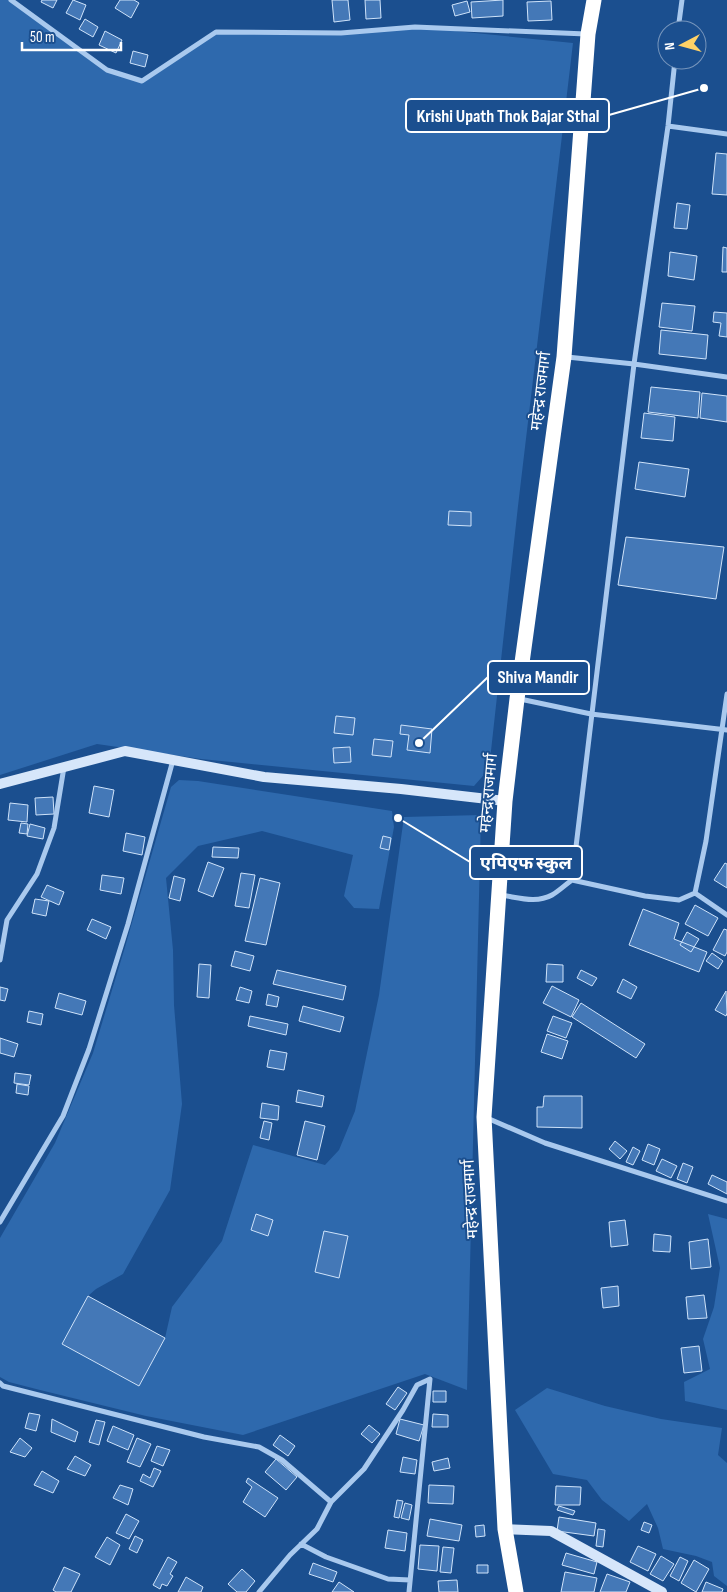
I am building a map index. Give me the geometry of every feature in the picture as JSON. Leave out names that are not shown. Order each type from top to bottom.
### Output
[{"type":"highway","name":"महेन्द्र राजमार्ग","points":[[516,1592],[505,1529],[484,1117],[505,801],[517,698],[564,357],[588,34],[594,0]]},
{"type":"street","points":[[11,0],[107,70],[142,81],[216,32],[341,33],[415,27],[588,34]]},
{"type":"street","points":[[679,20],[682,0]]},
{"type":"street","points":[[499,895],[524,900],[535,900],[551,896],[572,880],[634,364],[668,126],[674,70]]},
{"type":"street","points":[[668,126],[727,134]]},
{"type":"street","points":[[564,357],[634,364],[727,377]]},
{"type":"street","points":[[695,893],[725,730],[727,694]]},
{"type":"street","points":[[517,698],[591,714],[725,730]]},
{"type":"street","points":[[0,784],[124,751],[264,777],[401,788],[505,801]]},
{"type":"street","points":[[0,1222],[63,1116],[89,1049],[128,924],[173,760]]},
{"type":"street","points":[[0,960],[7,920],[37,874],[54,828],[64,768]]},
{"type":"street","points":[[572,880],[644,896],[679,900],[695,893]]},
{"type":"street","points":[[695,893],[727,915]]},
{"type":"street","points":[[484,1117],[544,1143],[727,1201]]},
{"type":"street","points":[[259,1592],[301,1544],[317,1529],[331,1502],[364,1469],[403,1410],[417,1385],[430,1380],[409,1592]]},
{"type":"street","points":[[0,1383],[3,1386],[185,1432],[259,1446],[282,1460],[331,1502]]},
{"type":"street","points":[[505,1529],[551,1531],[662,1592]]},
{"type":"street","points":[[301,1544],[326,1557],[388,1579],[410,1580]]},
{"type":"shaded area","points":[[0,0],[11,0],[107,70],[142,81],[216,32],[341,33],[415,27],[573,43],[489,769],[474,786],[201,759],[97,744],[0,775]]},
{"type":"shaded area","points":[[179,780],[198,781],[392,811],[394,827],[379,909],[354,908],[344,896],[353,855],[262,831],[198,846],[166,878],[173,950],[174,1005],[182,1104],[170,1190],[123,1274],[96,1289],[88,1296],[62,1344],[139,1386],[165,1338],[172,1307],[222,1241],[253,1145],[325,1165],[339,1150],[355,1111],[379,995],[404,817],[481,815],[467,1390],[425,1374],[243,1435],[146,1416],[9,1382],[0,1377],[0,1238],[55,1143],[93,1053],[171,787]]},
{"type":"shaded area","points":[[708,1214],[727,1219],[727,1410],[685,1401],[684,1382],[710,1369],[703,1339],[714,1307],[720,1268]]},
{"type":"shaded area","points":[[547,1388],[605,1406],[661,1419],[722,1428],[718,1455],[727,1463],[727,1586],[714,1576],[712,1562],[696,1556],[663,1549],[658,1528],[647,1504],[629,1521],[602,1500],[587,1480],[553,1474],[515,1410]]},
{"type":"building","points":[[42,0],[57,0],[53,8],[41,2]]},
{"type":"building","points":[[73,0],[86,5],[80,20],[66,13]]},
{"type":"building","points":[[120,0],[134,0],[139,3],[131,18],[115,8]]},
{"type":"building","points":[[332,0],[348,0],[350,20],[334,22]]},
{"type":"building","points":[[365,0],[380,0],[381,18],[366,19]]},
{"type":"building","points":[[503,0],[503,16],[472,18],[471,2]]},
{"type":"building","points":[[467,1],[470,12],[455,16],[452,5]]},
{"type":"building","points":[[551,1],[552,20],[528,21],[527,2]]},
{"type":"building","points":[[85,19],[98,27],[93,37],[79,29]]},
{"type":"building","points":[[105,31],[122,40],[116,53],[99,45]]},
{"type":"building","points":[[133,51],[148,55],[145,67],[130,63]]},
{"type":"building","points":[[716,153],[727,154],[727,195],[712,194]]},
{"type":"building","points":[[677,203],[690,205],[687,229],[674,228]]},
{"type":"building","points":[[723,247],[727,248],[727,272],[722,272]]},
{"type":"building","points":[[670,252],[697,256],[694,280],[668,276]]},
{"type":"building","points":[[662,303],[695,306],[692,331],[659,327]]},
{"type":"building","points":[[714,312],[727,313],[727,337],[719,336],[721,323],[713,322]]},
{"type":"building","points":[[661,330],[708,335],[706,359],[659,354]]},
{"type":"building","points":[[651,387],[700,392],[698,418],[648,412]]},
{"type":"building","points":[[702,393],[727,396],[727,422],[700,418]]},
{"type":"building","points":[[644,413],[675,417],[673,441],[641,438]]},
{"type":"building","points":[[639,462],[689,469],[685,497],[635,489]]},
{"type":"building","points":[[449,511],[471,512],[471,526],[448,525]]},
{"type":"building","points":[[626,537],[724,547],[716,599],[618,585]]},
{"type":"building","points":[[336,716],[355,718],[353,735],[334,733]]},
{"type":"building","points":[[401,725],[432,729],[430,753],[407,750],[409,735],[400,734]]},
{"type":"building","points":[[374,739],[393,741],[391,757],[372,755]]},
{"type":"building","points":[[350,747],[351,762],[334,763],[333,748]]},
{"type":"building","points":[[94,786],[114,790],[109,817],[89,813]]},
{"type":"building","points":[[53,797],[54,814],[36,815],[35,798]]},
{"type":"building","points":[[10,803],[28,805],[27,822],[8,820]]},
{"type":"building","points":[[21,823],[28,824],[27,834],[19,833]]},
{"type":"building","points":[[30,824],[45,828],[43,839],[27,836]]},
{"type":"building","points":[[126,833],[145,837],[142,855],[123,851]]},
{"type":"building","points":[[383,836],[391,838],[389,850],[380,848]]},
{"type":"building","points":[[213,847],[239,848],[238,858],[212,857]]},
{"type":"building","points":[[208,862],[224,868],[213,897],[198,891]]},
{"type":"building","points":[[725,863],[727,864],[727,888],[714,880]]},
{"type":"building","points":[[241,873],[255,875],[249,908],[235,906]]},
{"type":"building","points":[[102,875],[124,878],[121,894],[100,890]]},
{"type":"building","points":[[174,876],[185,879],[180,901],[169,898]]},
{"type":"building","points":[[260,878],[280,883],[266,945],[245,941]]},
{"type":"building","points":[[47,885],[64,892],[59,905],[41,897]]},
{"type":"building","points":[[35,899],[49,901],[46,916],[32,913]]},
{"type":"building","points":[[695,905],[718,918],[708,936],[685,924]]},
{"type":"building","points":[[643,909],[679,923],[674,939],[707,952],[699,972],[629,945]]},
{"type":"building","points":[[92,919],[111,927],[106,939],[87,930]]},
{"type":"building","points":[[724,929],[727,930],[727,952],[725,956],[713,950]]},
{"type":"building","points":[[687,932],[699,939],[691,952],[680,945]]},
{"type":"building","points":[[235,951],[254,956],[250,971],[231,966]]},
{"type":"building","points":[[712,953],[723,961],[718,969],[706,961]]},
{"type":"building","points":[[199,964],[211,965],[209,998],[197,997]]},
{"type":"building","points":[[547,964],[563,965],[563,982],[546,982]]},
{"type":"building","points":[[277,970],[346,986],[343,1000],[273,984]]},
{"type":"building","points":[[581,970],[597,978],[592,986],[577,978]]},
{"type":"building","points":[[623,979],[637,987],[631,999],[617,992]]},
{"type":"building","points":[[552,986],[579,1000],[571,1017],[543,1003]]},
{"type":"building","points":[[0,987],[8,989],[5,1001],[0,1000]]},
{"type":"building","points":[[240,987],[252,991],[249,1003],[236,1000]]},
{"type":"building","points":[[726,991],[727,1013],[726,1016],[715,1010]]},
{"type":"building","points":[[59,993],[86,1001],[82,1015],[55,1008]]},
{"type":"building","points":[[268,994],[279,997],[277,1007],[266,1005]]},
{"type":"building","points":[[581,1003],[645,1044],[636,1058],[572,1017]]},
{"type":"building","points":[[303,1006],[344,1017],[340,1032],[299,1021]]},
{"type":"building","points":[[29,1011],[43,1014],[41,1025],[27,1022]]},
{"type":"building","points":[[250,1016],[288,1024],[286,1035],[248,1026]]},
{"type":"building","points":[[553,1016],[572,1023],[566,1038],[547,1031]]},
{"type":"building","points":[[547,1034],[568,1041],[562,1059],[541,1052]]},
{"type":"building","points":[[0,1038],[18,1044],[14,1057],[0,1053]]},
{"type":"building","points":[[270,1050],[287,1053],[284,1070],[267,1067]]},
{"type":"building","points":[[15,1073],[31,1075],[29,1085],[14,1083]]},
{"type":"building","points":[[17,1084],[29,1086],[28,1095],[16,1093]]},
{"type":"building","points":[[298,1090],[324,1096],[322,1107],[296,1102]]},
{"type":"building","points":[[544,1096],[582,1096],[582,1128],[537,1127],[537,1107],[543,1107]]},
{"type":"building","points":[[262,1103],[279,1106],[278,1120],[260,1118]]},
{"type":"building","points":[[264,1121],[272,1123],[269,1140],[260,1138]]},
{"type":"building","points":[[305,1121],[325,1126],[317,1160],[297,1155]]},
{"type":"building","points":[[615,1141],[627,1151],[620,1159],[609,1149]]},
{"type":"building","points":[[648,1144],[660,1149],[654,1165],[642,1160]]},
{"type":"building","points":[[633,1147],[640,1151],[633,1165],[626,1162]]},
{"type":"building","points":[[662,1159],[677,1166],[671,1178],[656,1171]]},
{"type":"building","points":[[683,1163],[693,1167],[687,1183],[677,1179]]},
{"type":"building","points":[[712,1175],[727,1182],[727,1194],[708,1184]]},
{"type":"building","points":[[256,1214],[273,1220],[268,1236],[251,1230]]},
{"type":"building","points":[[625,1220],[628,1245],[611,1247],[609,1222]]},
{"type":"building","points":[[324,1231],[348,1236],[339,1278],[315,1272]]},
{"type":"building","points":[[654,1234],[671,1236],[670,1252],[653,1251]]},
{"type":"building","points":[[708,1239],[711,1267],[691,1269],[689,1242]]},
{"type":"building","points":[[618,1286],[619,1306],[603,1308],[601,1288]]},
{"type":"building","points":[[704,1295],[707,1318],[688,1319],[686,1297]]},
{"type":"building","points":[[88,1296],[165,1338],[139,1386],[62,1344]]},
{"type":"building","points":[[699,1346],[702,1371],[684,1373],[681,1348]]},
{"type":"building","points":[[398,1387],[407,1393],[395,1410],[386,1404]]},
{"type":"building","points":[[433,1391],[446,1391],[446,1402],[433,1402]]},
{"type":"building","points":[[29,1413],[40,1415],[36,1431],[25,1428]]},
{"type":"building","points":[[433,1414],[448,1415],[448,1427],[432,1427]]},
{"type":"building","points":[[52,1419],[78,1432],[75,1442],[51,1432]]},
{"type":"building","points":[[400,1419],[424,1425],[419,1441],[396,1434]]},
{"type":"building","points":[[96,1420],[105,1422],[99,1445],[89,1442]]},
{"type":"building","points":[[369,1425],[380,1434],[372,1443],[361,1434]]},
{"type":"building","points":[[113,1426],[134,1435],[128,1450],[107,1441]]},
{"type":"building","points":[[280,1435],[295,1446],[288,1456],[273,1445]]},
{"type":"building","points":[[20,1438],[32,1448],[25,1457],[10,1452]]},
{"type":"building","points":[[137,1438],[151,1444],[140,1467],[127,1462]]},
{"type":"building","points":[[157,1446],[170,1450],[163,1466],[151,1461]]},
{"type":"building","points":[[75,1456],[91,1465],[85,1476],[67,1469]]},
{"type":"building","points":[[403,1457],[417,1460],[415,1474],[400,1472]]},
{"type":"building","points":[[448,1458],[450,1468],[434,1471],[432,1462]]},
{"type":"building","points":[[276,1459],[297,1477],[286,1490],[265,1472]]},
{"type":"building","points":[[154,1468],[161,1471],[153,1487],[140,1481],[143,1474],[150,1478]]},
{"type":"building","points":[[42,1471],[59,1481],[53,1493],[34,1485]]},
{"type":"building","points":[[248,1478],[278,1498],[265,1517],[243,1502],[252,1487],[246,1482]]},
{"type":"building","points":[[120,1485],[133,1489],[128,1505],[113,1498]]},
{"type":"building","points":[[429,1485],[454,1486],[453,1504],[428,1503]]},
{"type":"building","points":[[556,1486],[581,1487],[580,1505],[555,1505]]},
{"type":"building","points":[[397,1500],[403,1501],[399,1518],[394,1517]]},
{"type":"building","points":[[405,1503],[412,1505],[409,1520],[401,1518]]},
{"type":"building","points":[[559,1506],[575,1511],[573,1515],[557,1510]]},
{"type":"building","points":[[126,1514],[139,1521],[129,1539],[116,1533]]},
{"type":"building","points":[[559,1517],[596,1523],[594,1536],[557,1531]]},
{"type":"building","points":[[430,1519],[462,1525],[459,1541],[427,1536]]},
{"type":"building","points":[[644,1522],[652,1525],[649,1533],[641,1530]]},
{"type":"building","points":[[484,1525],[485,1536],[476,1537],[475,1526]]},
{"type":"building","points":[[598,1529],[605,1530],[603,1547],[596,1546]]},
{"type":"building","points":[[388,1530],[407,1533],[405,1551],[385,1548]]},
{"type":"building","points":[[135,1536],[143,1540],[137,1553],[129,1549]]},
{"type":"building","points":[[107,1537],[120,1545],[110,1565],[95,1557]]},
{"type":"building","points":[[420,1545],[439,1546],[437,1571],[418,1569]]},
{"type":"building","points":[[638,1546],[656,1554],[648,1571],[630,1562]]},
{"type":"building","points":[[443,1547],[454,1548],[451,1573],[440,1572]]},
{"type":"building","points":[[566,1553],[597,1562],[594,1574],[562,1565]]},
{"type":"building","points":[[661,1556],[674,1564],[663,1581],[650,1574]]},
{"type":"building","points":[[168,1557],[177,1562],[170,1574],[173,1576],[167,1586],[162,1584],[160,1589],[153,1585]]},
{"type":"building","points":[[680,1557],[688,1561],[679,1581],[670,1576]]},
{"type":"building","points":[[694,1560],[709,1569],[696,1592],[681,1583]]},
{"type":"building","points":[[313,1563],[337,1572],[333,1582],[309,1574]]},
{"type":"building","points":[[477,1565],[488,1565],[488,1573],[477,1573]]},
{"type":"building","points":[[64,1567],[80,1574],[71,1592],[56,1592],[53,1590]]},
{"type":"building","points":[[242,1569],[255,1581],[246,1592],[237,1592],[228,1584]]},
{"type":"building","points":[[565,1572],[597,1578],[594,1592],[561,1592]]},
{"type":"building","points":[[607,1574],[630,1582],[626,1592],[600,1592]]},
{"type":"building","points":[[186,1577],[203,1587],[201,1592],[178,1592]]},
{"type":"building","points":[[457,1580],[458,1592],[439,1592],[438,1581]]},
{"type":"building","points":[[339,1582],[354,1592],[332,1592]]},
{"type":"building","points":[[706,1582],[723,1589],[722,1592],[702,1592]]},
{"type":"place","name":"Krishi Upath Thok Bajar Sthal","points":[[704,88]]},
{"type":"place","name":"Shiva Mandir","points":[[419,743]]},
{"type":"place","name":"एपिएफ स्कुल","points":[[398,818]]}]
